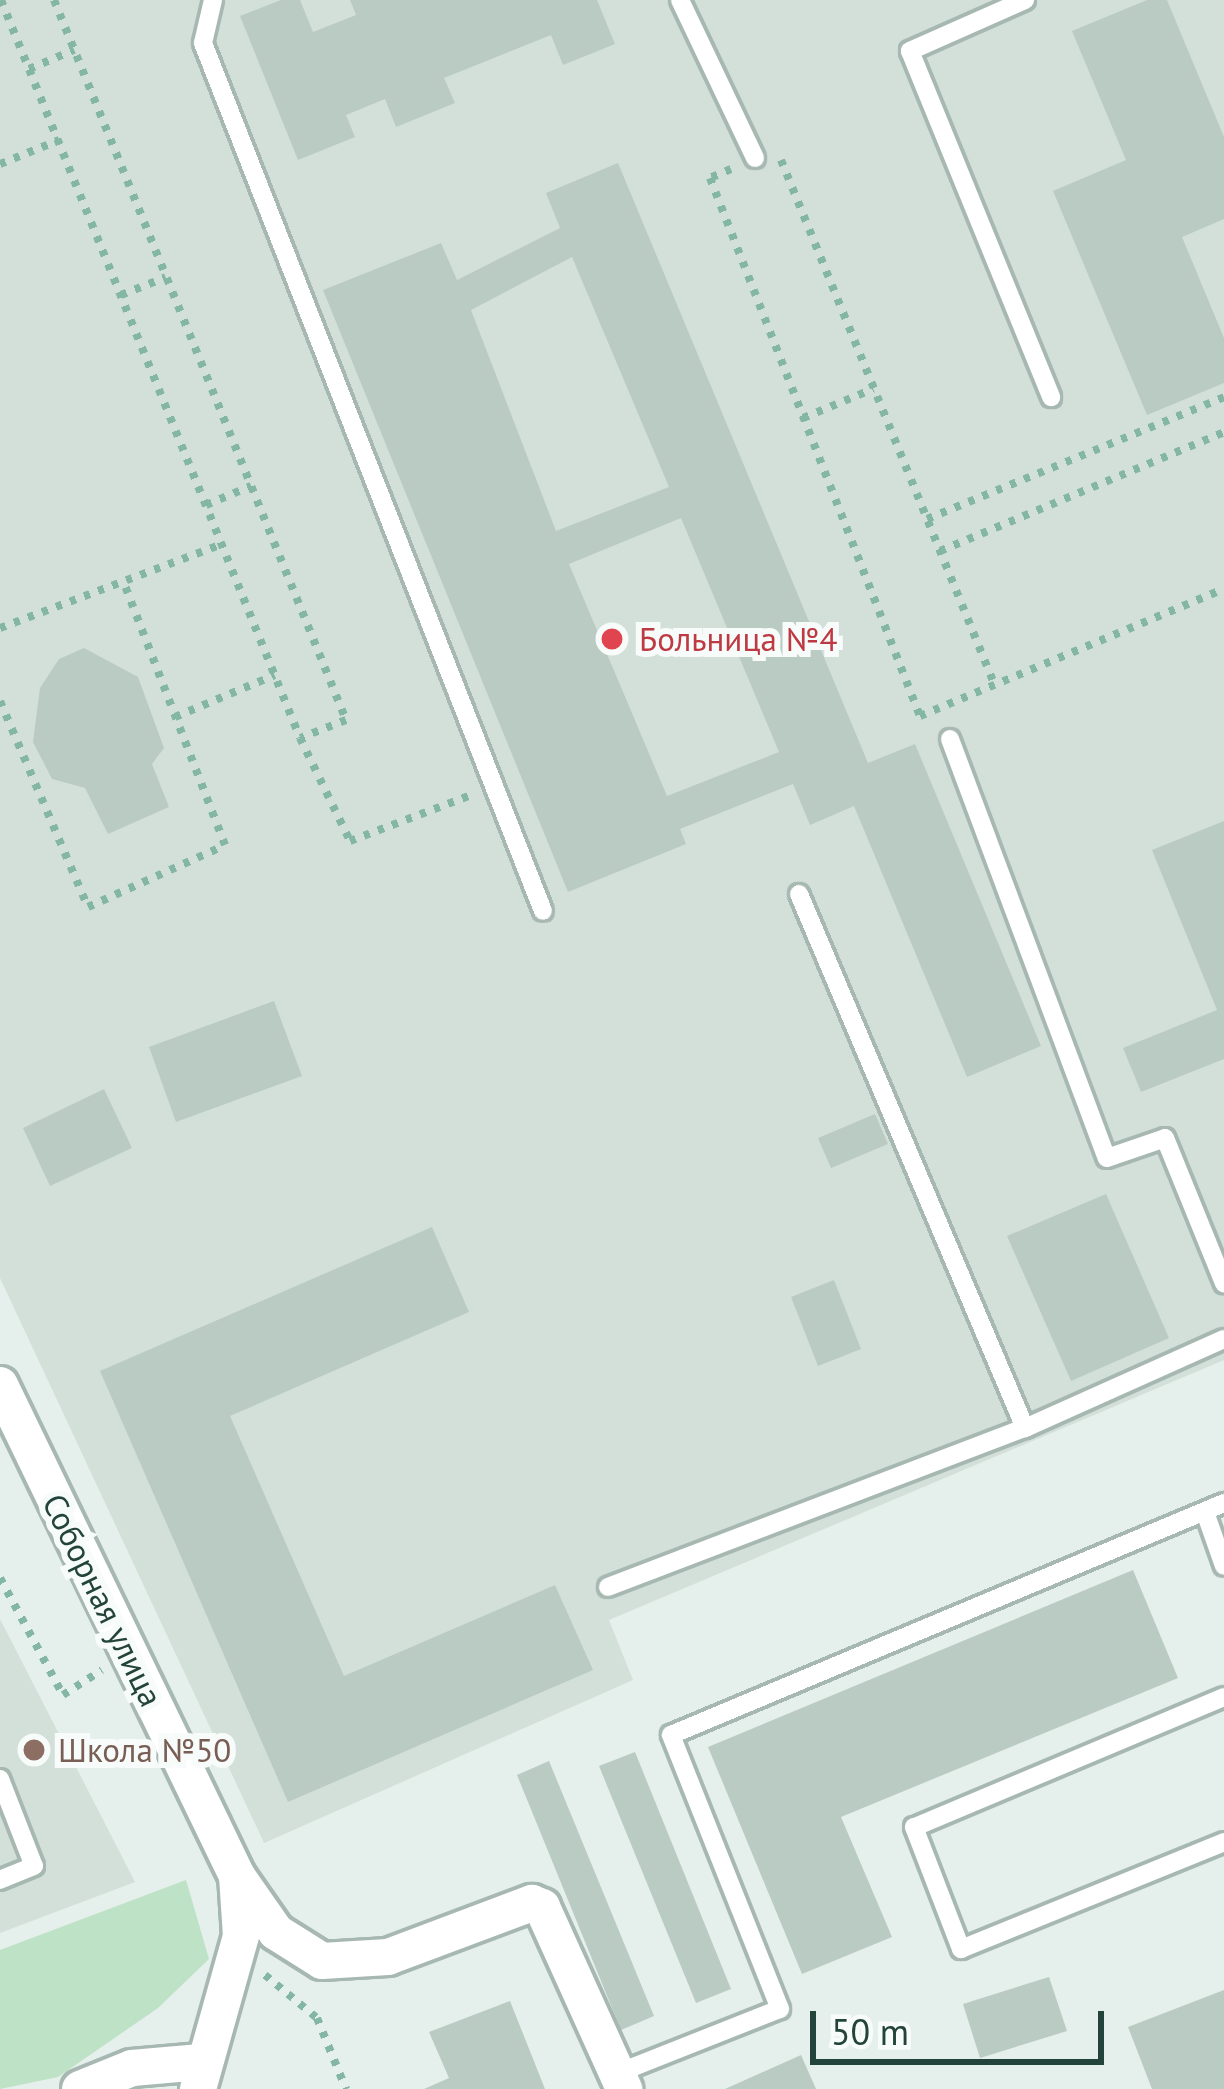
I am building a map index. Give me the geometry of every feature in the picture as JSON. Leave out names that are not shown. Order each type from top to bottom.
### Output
[{"type":"street","name":"Соборная улица","points":[[0,1385],[237,1876],[241,1936],[199,2075]]},
{"type":"street","points":[[237,1876],[276,1932],[322,1960],[388,1957],[532,1903],[542,1907],[621,2081]]},
{"type":"street","points":[[80,2089],[132,2068],[199,2075]]},
{"type":"lane","points":[[213,0],[203,43],[544,910]]},
{"type":"lane","points":[[680,0],[755,158]]},
{"type":"lane","points":[[1025,0],[910,51],[1051,397]]},
{"type":"lane","points":[[950,739],[1107,1159],[1165,1138],[1224,1283]]},
{"type":"lane","points":[[800,894],[1025,1428]]},
{"type":"lane","points":[[608,1587],[1025,1428],[1224,1339]]},
{"type":"lane","points":[[621,2081],[780,2009],[671,1735],[1224,1503]]},
{"type":"lane","points":[[1204,1512],[1224,1566]]},
{"type":"lane","points":[[1224,1697],[914,1827],[961,1949],[1224,1842]]},
{"type":"lane","points":[[0,1779],[34,1866],[0,1880]]},
{"type":"path","points":[[2,0],[300,738],[350,841],[495,786]]},
{"type":"path","points":[[53,0],[346,720],[300,738]]},
{"type":"path","points":[[29,69],[74,50]]},
{"type":"path","points":[[0,164],[58,140]]},
{"type":"path","points":[[993,681],[776,148],[710,178],[920,716],[993,681],[1224,589]]},
{"type":"path","points":[[121,295],[166,277]]},
{"type":"path","points":[[803,418],[874,388]]},
{"type":"path","points":[[927,519],[1224,397]]},
{"type":"path","points":[[940,551],[1224,432]]},
{"type":"path","points":[[206,505],[251,486]]},
{"type":"path","points":[[0,628],[222,544]]},
{"type":"path","points":[[0,701],[88,907],[225,845],[123,581]]},
{"type":"path","points":[[175,717],[275,675]]},
{"type":"shaded area","name":"Больница №4","points":[[0,0],[1224,0],[1224,1360],[609,1620],[633,1680],[264,1843],[0,1278]]},
{"type":"shaded area","name":"Школа №50","points":[[0,1619],[135,1882],[0,1933]]},
{"type":"green space","points":[[186,1880],[209,1959],[158,2008],[58,2077],[0,2089],[0,1950]]},
{"type":"building","points":[[281,0],[300,0],[313,32],[356,15],[350,0],[597,0],[615,44],[563,65],[551,35],[444,78],[455,103],[396,127],[385,99],[346,115],[355,137],[298,160],[240,16]]},
{"type":"building","points":[[1147,0],[1167,0],[1224,137],[1224,219],[1182,237],[1224,338],[1224,383],[1147,415],[1053,191],[1126,160],[1072,31]]},
{"type":"building","points":[[618,163],[868,763],[915,744],[1041,1046],[967,1077],[854,806],[810,825],[793,784],[680,829],[686,844],[568,892],[323,290],[441,243],[457,280],[560,228],[546,193]],"holes":[[[572,257],[669,487],[556,531],[471,310]],[[681,518],[779,752],[667,796],[569,564]]]},
{"type":"building","points":[[84,648],[138,677],[164,748],[152,764],[169,807],[108,834],[85,788],[52,779],[33,742],[40,688],[59,659]]},
{"type":"building","points":[[1224,821],[1224,1059],[1141,1092],[1123,1048],[1217,1010],[1152,850]]},
{"type":"building","points":[[274,1001],[302,1076],[176,1122],[149,1047]]},
{"type":"building","points":[[104,1089],[132,1148],[50,1186],[23,1128]]},
{"type":"building","points":[[875,1114],[888,1144],[831,1168],[818,1138]]},
{"type":"building","points":[[1106,1194],[1169,1338],[1071,1381],[1007,1236]]},
{"type":"building","points":[[432,1227],[469,1312],[230,1416],[344,1676],[555,1585],[593,1670],[288,1802],[100,1371]]},
{"type":"building","points":[[834,1280],[861,1349],[818,1366],[791,1297]]},
{"type":"building","points":[[1133,1570],[1178,1678],[841,1817],[892,1937],[802,1974],[708,1747]]},
{"type":"building","points":[[635,1752],[731,1989],[696,2003],[599,1766]]},
{"type":"building","points":[[549,1761],[654,2016],[621,2030],[517,1775]]},
{"type":"building","points":[[1049,1977],[1067,2031],[980,2058],[963,2004]]},
{"type":"building","points":[[1224,1990],[1224,2089],[1152,2089],[1128,2027]]},
{"type":"building","points":[[510,2001],[545,2089],[424,2089],[449,2078],[429,2032]]},
{"type":"building","points":[[801,2055],[816,2089],[725,2089]]},
{"type":"place","name":"Больница №4","points":[[612,639]]},
{"type":"place","name":"Школа №50","points":[[34,1750]]}]
